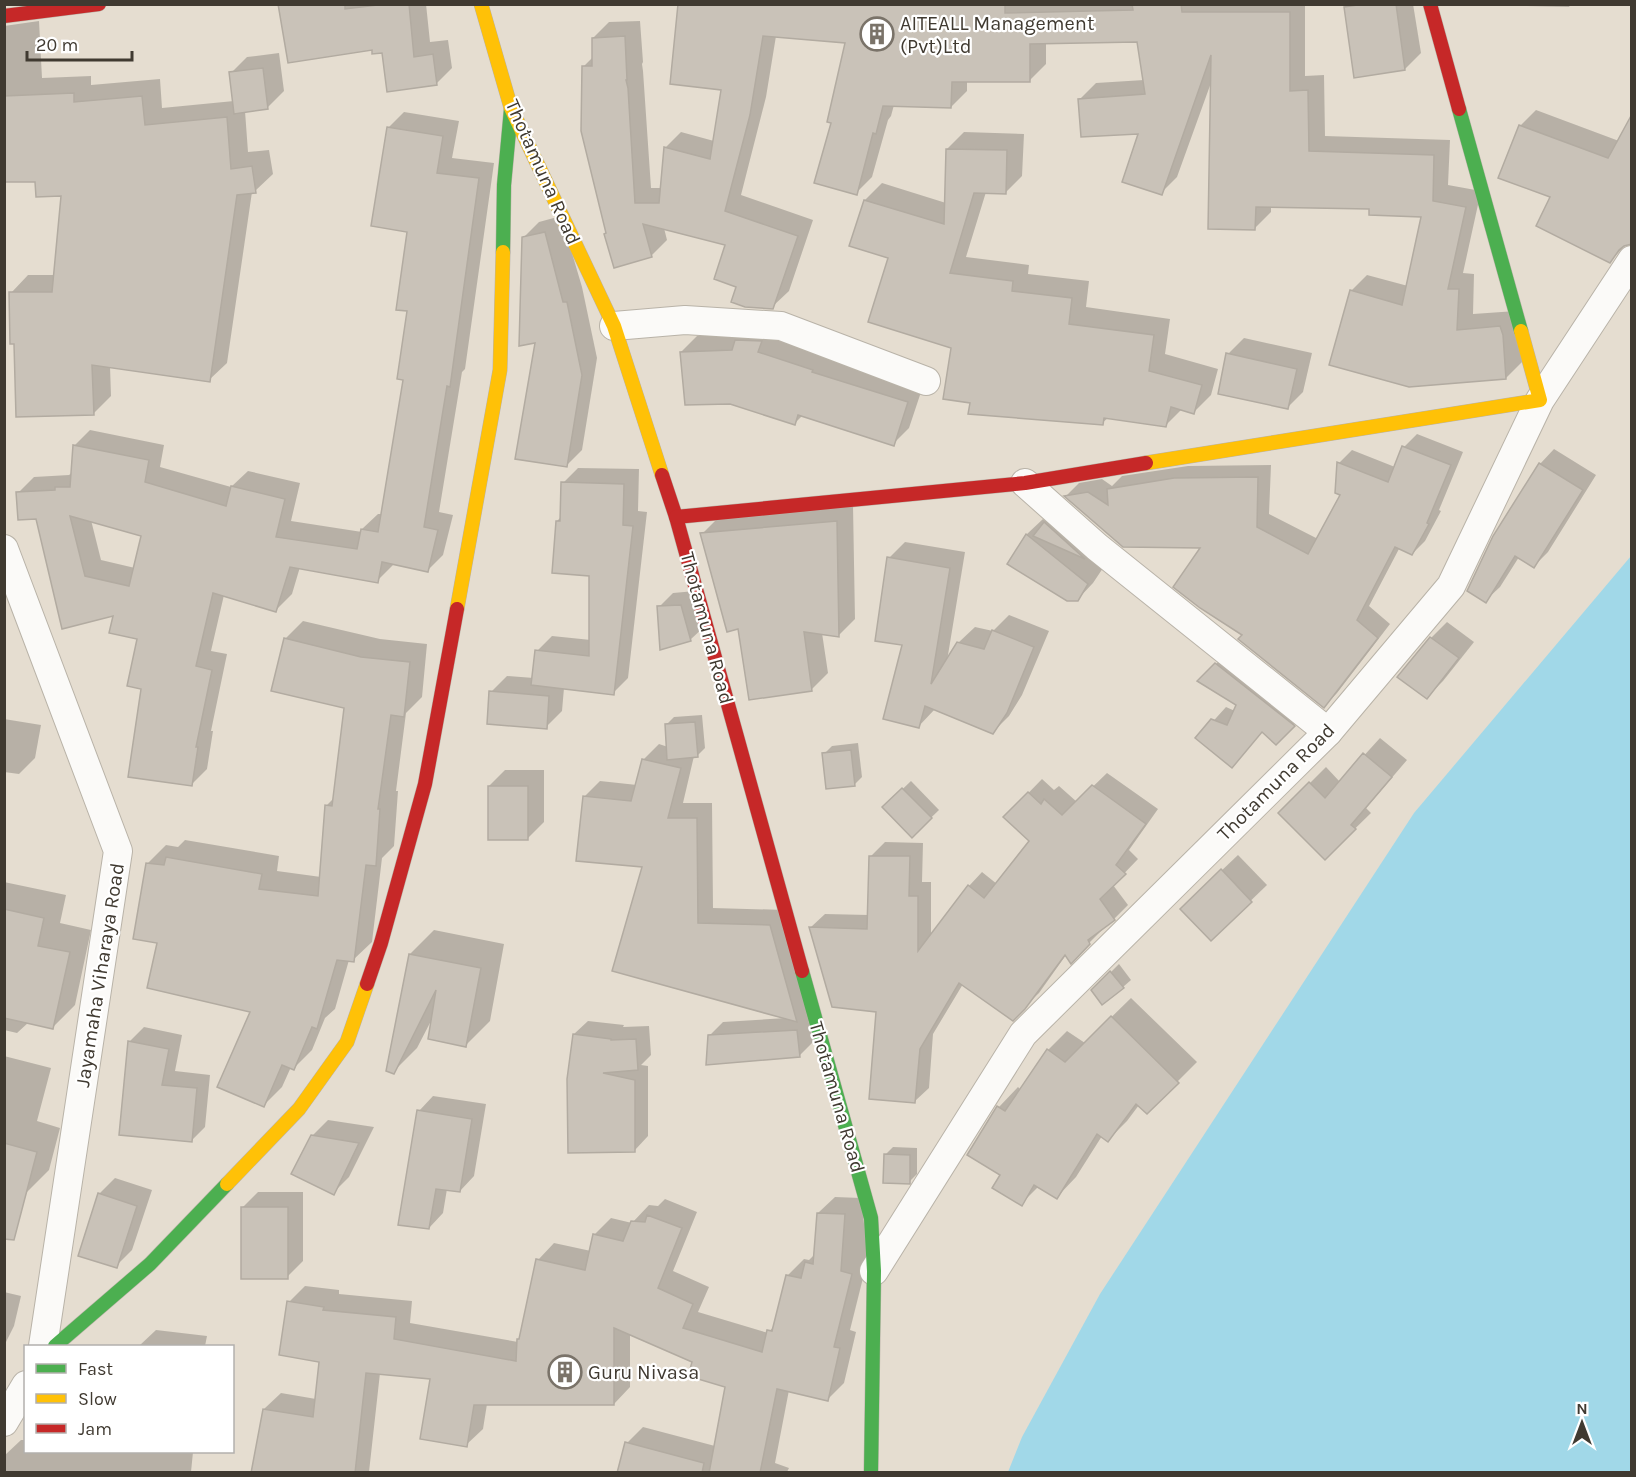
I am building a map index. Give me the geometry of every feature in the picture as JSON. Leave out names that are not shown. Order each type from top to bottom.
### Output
[{"type":"main road","points":[[4,16],[99,4]]},
{"type":"main road","name":"Thotamuna Road","points":[[481,4],[511,108],[614,326],[676,517],[871,1218],[874,1271],[871,1473]]},
{"type":"main road","points":[[676,517],[1025,483],[1540,400],[1430,4]]},
{"type":"main road","points":[[57,1345],[150,1264],[299,1109],[348,1042],[381,943],[425,784],[500,370],[504,185],[511,108]]},
{"type":"street","name":"Thotamuna Road","points":[[874,1271],[1023,1034],[1328,732],[1451,586],[1540,400],[1632,260]]},
{"type":"street","points":[[614,326],[685,320],[781,326],[926,381]]},
{"type":"street","points":[[1025,483],[1097,547],[1328,732]]},
{"type":"street","name":"Jayamaha Viharaya Road","points":[[4,549],[118,852],[42,1345]]},
{"type":"street","points":[[4,1422],[24,1388]]},
{"type":"water","points":[[1631,556],[1631,1472],[1008,1472],[1022,1437],[1100,1294],[1414,813]]},
{"type":"building","points":[[278,4],[345,4],[345,9],[409,4],[414,57],[433,54],[437,85],[387,92],[382,53],[372,54],[372,50],[288,63]]},
{"type":"building","points":[[678,4],[1005,4],[1005,13],[1133,10],[1132,4],[1181,4],[1182,12],[1290,12],[1290,91],[1308,90],[1309,151],[1434,155],[1433,201],[1466,207],[1448,289],[1459,289],[1457,330],[1500,326],[1503,335],[1506,379],[1409,387],[1329,365],[1350,290],[1402,305],[1421,217],[1369,215],[1369,209],[1256,207],[1255,230],[1208,229],[1211,55],[1162,195],[1122,182],[1138,134],[1081,137],[1078,99],[1145,94],[1137,42],[1030,44],[1030,82],[952,82],[951,108],[883,106],[876,134],[873,133],[857,195],[814,183],[831,123],[827,122],[845,43],[763,36],[750,115],[725,211],[798,236],[773,309],[745,307],[731,302],[736,287],[714,279],[725,245],[643,224],[652,257],[614,268],[581,131],[582,66],[592,66],[592,38],[625,36],[635,203],[659,203],[664,147],[710,159],[721,90],[670,84]]},
{"type":"building","points":[[1364,4],[1396,4],[1405,70],[1354,78],[1344,7]]},
{"type":"building","points":[[263,68],[268,109],[234,114],[229,72]]},
{"type":"building","points":[[74,93],[74,102],[142,96],[145,125],[227,117],[231,169],[252,166],[256,193],[237,195],[210,382],[92,365],[94,415],[16,417],[14,344],[10,344],[9,292],[52,292],[61,196],[36,197],[35,182],[4,182],[4,96]]},
{"type":"building","points":[[1632,114],[1632,244],[1619,250],[1610,263],[1536,226],[1550,197],[1498,178],[1519,125],[1608,158]]},
{"type":"building","points":[[387,127],[443,136],[437,173],[479,178],[450,387],[447,386],[424,527],[438,530],[428,572],[382,562],[378,583],[290,567],[276,612],[213,593],[196,666],[212,670],[196,747],[198,747],[192,786],[128,777],[141,689],[127,686],[137,639],[109,633],[113,616],[62,629],[36,519],[18,520],[16,492],[70,487],[73,445],[149,460],[145,482],[226,506],[231,486],[285,499],[276,537],[357,549],[361,529],[378,532],[403,380],[397,379],[407,311],[396,310],[407,232],[371,226]],"holes":[[[70,516],[141,536],[129,586],[85,576]]]},
{"type":"building","points":[[946,149],[1007,150],[1006,194],[974,193],[950,273],[1013,281],[1012,291],[1072,298],[1069,324],[1154,335],[1149,371],[1202,385],[1194,414],[1171,407],[1166,427],[1104,418],[1103,425],[968,414],[970,403],[943,399],[951,348],[868,322],[888,258],[849,246],[864,200],[944,224]]},
{"type":"building","points":[[545,232],[563,302],[567,302],[582,375],[567,467],[515,459],[535,343],[519,346],[522,237]]},
{"type":"building","points":[[735,340],[762,341],[758,352],[813,370],[812,372],[908,402],[894,446],[798,415],[795,425],[730,404],[685,405],[680,352],[732,350]]},
{"type":"building","points":[[1226,353],[1297,369],[1288,409],[1218,394]]},
{"type":"building","points":[[1402,446],[1451,465],[1427,523],[1429,524],[1412,555],[1395,547],[1357,620],[1378,638],[1324,708],[1238,639],[1242,635],[1200,608],[1173,587],[1200,548],[1123,547],[1064,496],[1088,492],[1108,505],[1107,489],[1174,478],[1258,477],[1257,527],[1308,554],[1340,495],[1335,493],[1337,462],[1388,482]]},
{"type":"building","points":[[1539,463],[1583,490],[1534,568],[1515,556],[1486,603],[1467,591],[1493,536]]},
{"type":"building","points":[[561,482],[624,484],[623,525],[633,526],[614,695],[531,685],[535,650],[589,656],[589,576],[552,573],[556,521],[560,521]]},
{"type":"building","points":[[837,521],[839,637],[804,632],[812,691],[749,700],[738,629],[727,632],[700,533]]},
{"type":"building","points":[[1044,522],[1085,559],[1033,536]]},
{"type":"building","points":[[1026,534],[1088,584],[1078,601],[1067,601],[1007,564]]},
{"type":"building","points":[[887,557],[950,568],[931,684],[957,642],[984,649],[992,630],[1034,647],[1007,713],[993,734],[925,706],[919,728],[883,719],[902,645],[875,641]]},
{"type":"building","points":[[681,605],[691,641],[660,650],[657,606]]},
{"type":"building","points":[[1430,637],[1459,658],[1427,699],[1397,677]]},
{"type":"building","points":[[284,638],[361,657],[410,662],[404,717],[391,715],[378,809],[380,809],[376,866],[366,865],[354,962],[337,960],[317,1029],[312,1027],[294,1070],[282,1065],[264,1107],[217,1087],[250,1012],[147,988],[157,943],[133,939],[146,863],[164,865],[166,857],[262,874],[259,889],[318,896],[325,805],[332,806],[344,708],[271,691]]},
{"type":"building","points":[[1215,663],[1295,726],[1276,745],[1262,732],[1232,768],[1195,738],[1211,719],[1227,725],[1236,705],[1197,681]]},
{"type":"building","points":[[489,691],[549,696],[547,729],[487,724]]},
{"type":"building","points":[[695,722],[698,757],[667,760],[665,724]]},
{"type":"building","points":[[851,750],[855,786],[826,789],[822,753]]},
{"type":"building","points":[[1363,753],[1392,777],[1351,825],[1356,829],[1325,860],[1278,813],[1309,782],[1325,798]]},
{"type":"building","points":[[642,759],[681,768],[668,818],[697,818],[698,923],[770,925],[797,1022],[612,971],[642,867],[576,861],[583,796],[631,801]]},
{"type":"building","points":[[1092,785],[1146,824],[1116,865],[1126,874],[1100,899],[1115,920],[1088,940],[1090,944],[1071,964],[1065,955],[1025,1009],[1013,1021],[959,983],[920,1049],[915,1103],[869,1099],[876,1012],[832,1007],[809,927],[867,929],[869,856],[910,856],[909,896],[918,896],[918,951],[968,885],[984,898],[1029,841],[1003,817],[1028,792],[1041,804],[1044,799],[1062,815]]},
{"type":"building","points":[[488,786],[528,786],[528,840],[488,840]]},
{"type":"building","points":[[902,788],[932,818],[912,838],[882,807]]},
{"type":"building","points":[[1221,869],[1252,902],[1211,941],[1180,909]]},
{"type":"building","points":[[4,909],[44,918],[38,946],[70,952],[53,1029],[4,1018]]},
{"type":"building","points":[[409,954],[481,968],[466,1047],[428,1039],[436,990],[394,1074],[386,1071]]},
{"type":"building","points":[[1110,971],[1124,988],[1102,1005],[1091,990]]},
{"type":"building","points":[[1111,1016],[1179,1083],[1147,1114],[1136,1104],[1108,1142],[1097,1134],[1057,1199],[1034,1185],[1022,1206],[992,1188],[1000,1175],[967,1155],[997,1106],[1005,1111],[1047,1049],[1065,1062]]},
{"type":"building","points":[[797,1030],[800,1057],[706,1065],[708,1035]]},
{"type":"building","points":[[573,1034],[611,1040],[636,1039],[638,1070],[603,1073],[635,1080],[635,1152],[568,1153],[567,1079]]},
{"type":"building","points":[[128,1041],[169,1049],[162,1085],[197,1088],[192,1142],[119,1135]]},
{"type":"building","points":[[417,1110],[472,1119],[460,1192],[436,1189],[429,1229],[398,1225]]},
{"type":"building","points":[[311,1135],[359,1143],[334,1195],[291,1174]]},
{"type":"building","points":[[4,1143],[37,1152],[14,1240],[4,1239]]},
{"type":"building","points":[[884,1154],[910,1155],[910,1184],[883,1183]]},
{"type":"building","points":[[98,1193],[137,1206],[117,1268],[78,1256]]},
{"type":"building","points":[[241,1207],[288,1207],[288,1279],[241,1279]]},
{"type":"building","points":[[817,1213],[845,1214],[841,1271],[852,1274],[834,1347],[840,1348],[828,1401],[777,1389],[760,1473],[709,1473],[725,1387],[688,1376],[692,1362],[614,1328],[614,1405],[474,1405],[467,1447],[420,1439],[430,1379],[366,1373],[355,1473],[251,1473],[263,1409],[313,1417],[319,1362],[279,1355],[287,1301],[324,1307],[323,1310],[396,1317],[394,1339],[516,1361],[517,1339],[519,1339],[536,1259],[585,1270],[593,1234],[623,1241],[631,1221],[645,1222],[647,1215],[682,1228],[658,1288],[693,1304],[683,1328],[762,1352],[767,1330],[772,1331],[786,1275],[801,1278],[805,1262],[813,1264]]},
{"type":"building","points":[[625,1442],[704,1463],[702,1473],[617,1473]]},
{"type":"traffic: fast","points":[[503,252],[504,185],[511,109]]},
{"type":"traffic: fast","points":[[1459,109],[1521,331]]},
{"type":"traffic: fast","points":[[802,971],[871,1218],[874,1271],[871,1472]]},
{"type":"traffic: fast","points":[[56,1345],[150,1264],[227,1184]]},
{"type":"traffic: slow","points":[[481,4],[511,108],[614,326],[662,475]]},
{"type":"traffic: slow","points":[[457,609],[500,370],[503,252]]},
{"type":"traffic: slow","points":[[1146,463],[1540,400],[1521,331]]},
{"type":"traffic: slow","points":[[227,1184],[299,1109],[347,1042],[367,984]]},
{"type":"traffic: jam","points":[[4,16],[99,4]]},
{"type":"traffic: jam","points":[[1430,4],[1459,109]]},
{"type":"traffic: jam","points":[[676,517],[1025,483],[1146,463]]},
{"type":"traffic: jam","points":[[662,475],[676,517],[802,971]]},
{"type":"traffic: jam","points":[[367,984],[381,943],[425,784],[457,609]]},
{"type":"place","name":"AITEALL Management (Pvt)Ltd","points":[[877,34]]},
{"type":"place","name":"Guru Nivasa","points":[[565,1372]]}]
